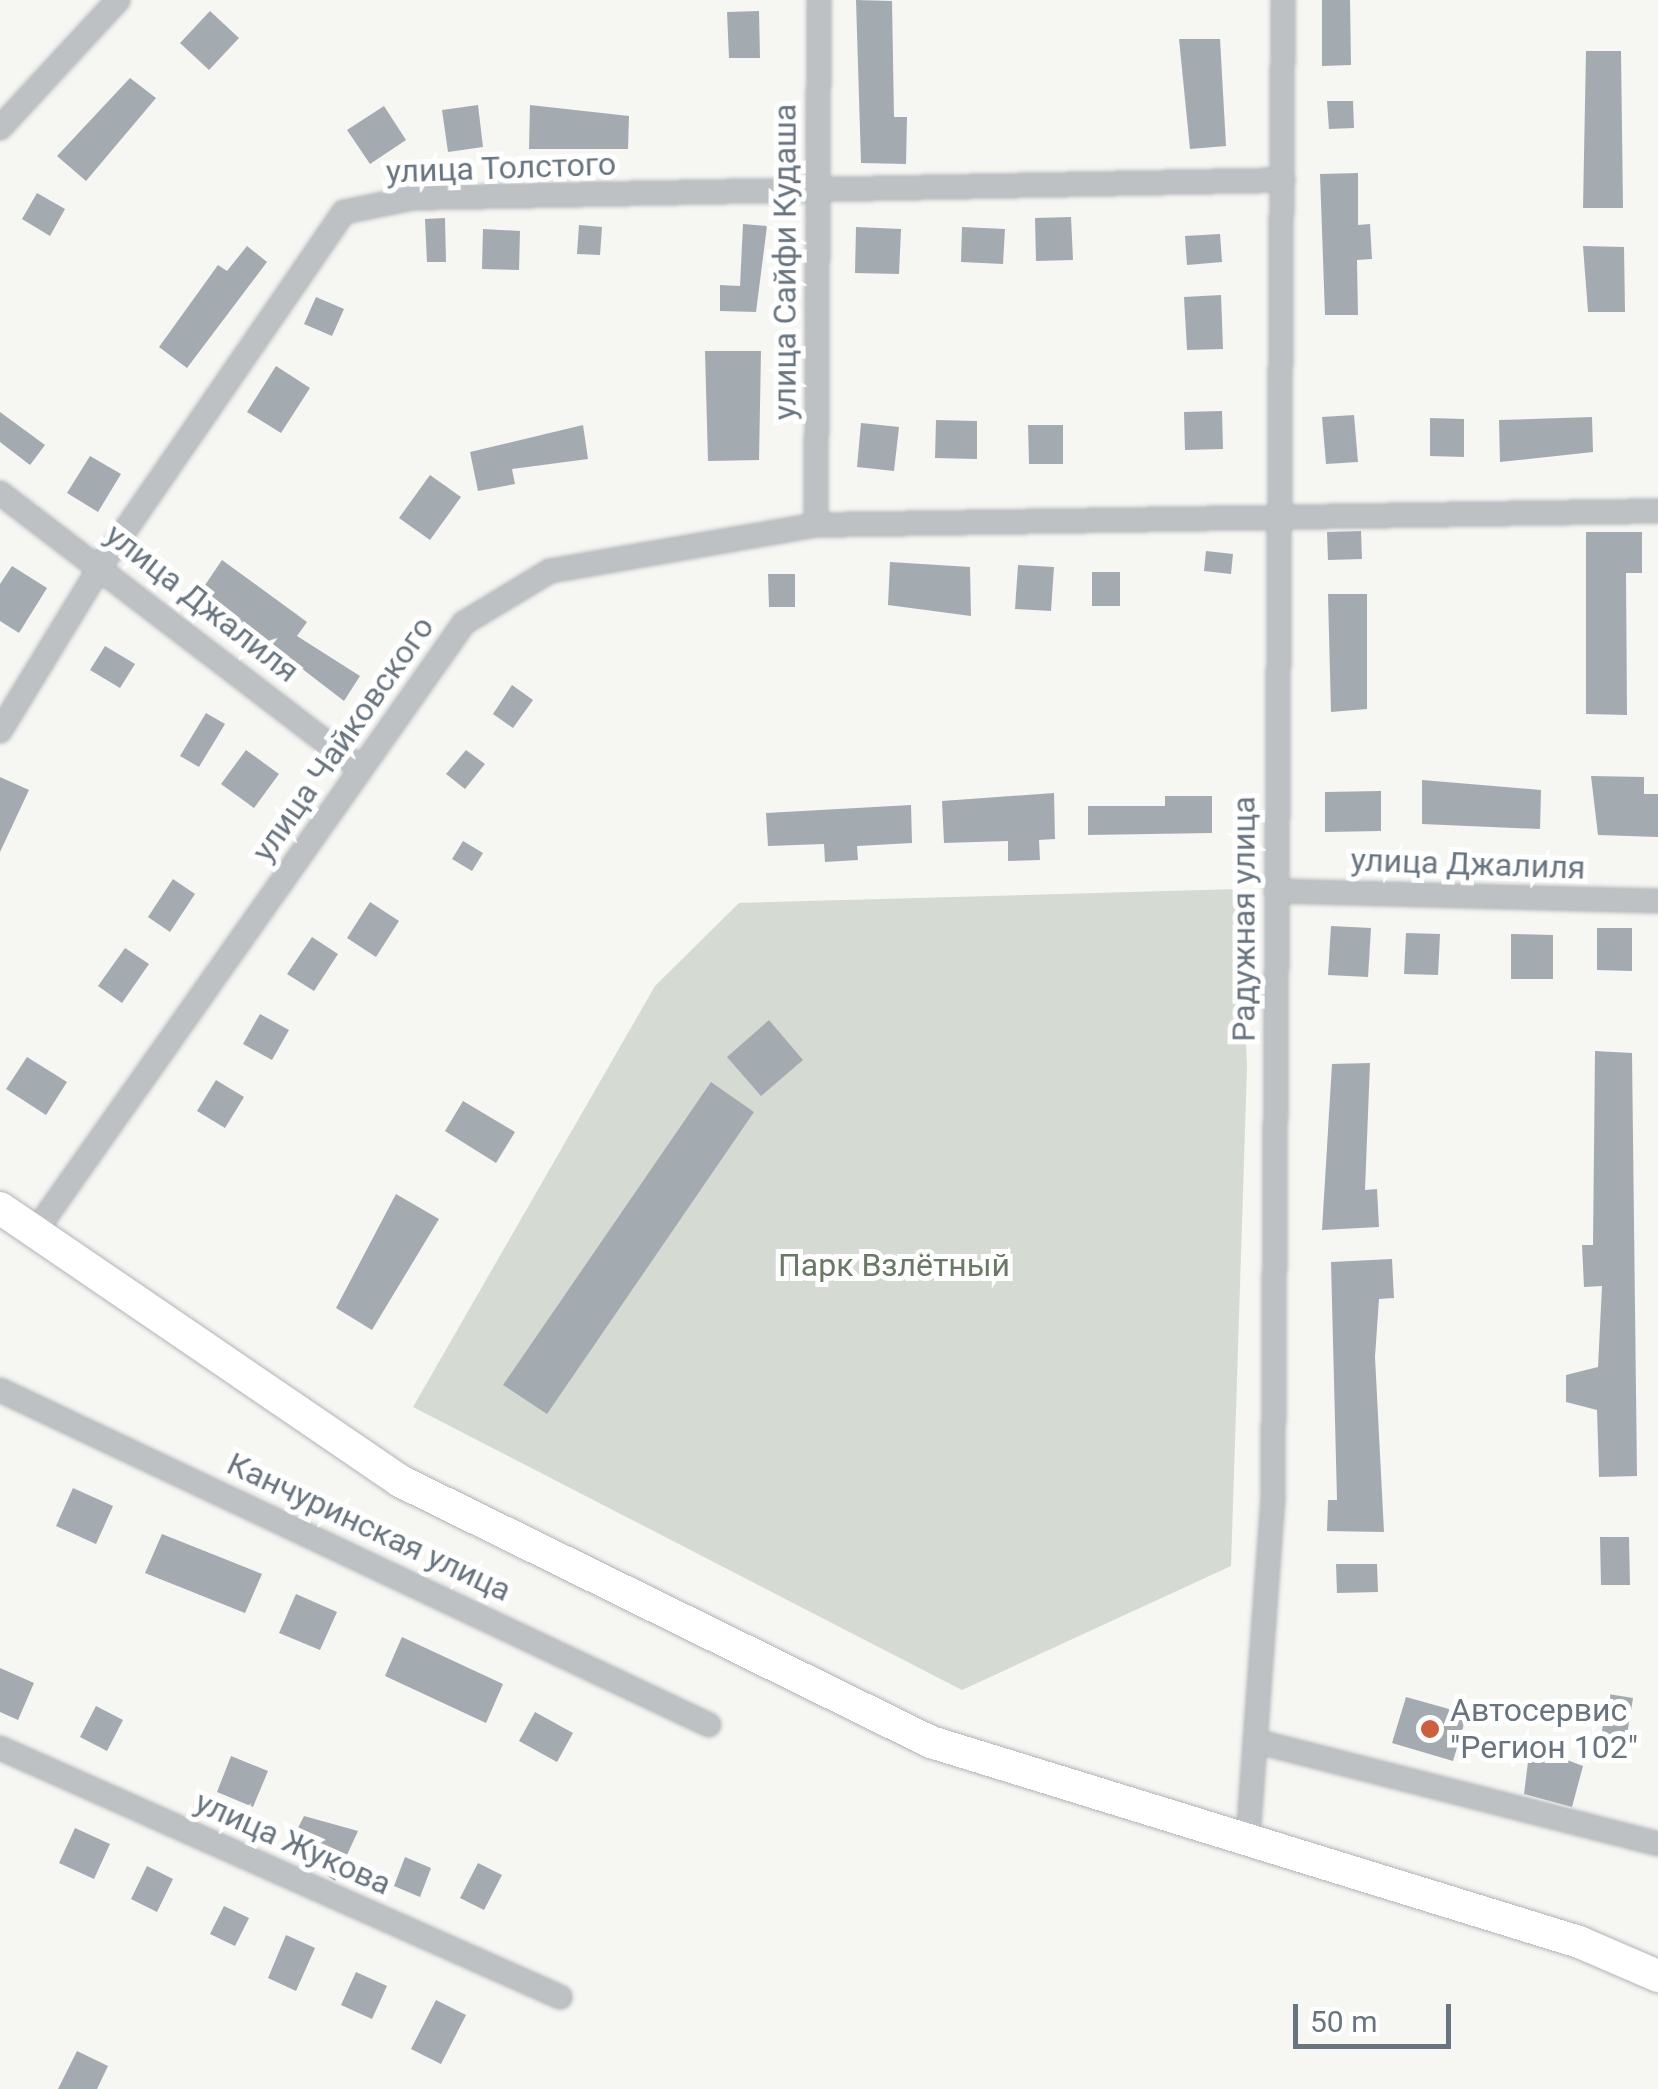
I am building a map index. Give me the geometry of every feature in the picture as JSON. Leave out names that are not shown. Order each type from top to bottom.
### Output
[{"type":"main road","points":[[0,1208],[400,1481],[931,1742],[1248,1838],[1658,1976]]},
{"type":"street","points":[[0,128],[118,0]]},
{"type":"street","name":"улица Сайфи Кудаша","points":[[816,524],[819,0]]},
{"type":"street","name":"Радужная улица","points":[[1248,1838],[1273,1500],[1283,0]]},
{"type":"street","name":"улица Толстого","points":[[0,730],[102,564],[344,212],[412,198],[818,193],[1283,180]]},
{"type":"street","name":"улица Джалиля","points":[[0,492],[102,564],[361,769]]},
{"type":"street","name":"улица Чайковского","points":[[35,1232],[464,623],[550,571],[816,524],[1658,510]]},
{"type":"street","name":"улица Джалиля","points":[[1276,891],[1658,901]]},
{"type":"street","name":"Канчуринская улица","points":[[0,1390],[710,1725]]},
{"type":"street","points":[[1256,1741],[1658,1844]]},
{"type":"street","name":"улица Жукова","points":[[0,1748],[560,1997]]},
{"type":"green space","name":"Парк Взлётный","points":[[1239,889],[1247,1067],[1231,1566],[962,1690],[413,1407],[655,986],[739,903]]},
{"type":"building","points":[[856,0],[892,1],[894,117],[907,117],[906,164],[861,163]]},
{"type":"building","points":[[1322,0],[1350,0],[1351,65],[1322,66]]},
{"type":"building","points":[[210,11],[239,38],[209,70],[180,43]]},
{"type":"building","points":[[759,11],[760,58],[729,58],[727,12]]},
{"type":"building","points":[[1179,39],[1220,39],[1226,146],[1190,149]]},
{"type":"building","points":[[1586,51],[1621,51],[1623,208],[1583,208]]},
{"type":"building","points":[[130,78],[156,98],[86,181],[57,156]]},
{"type":"building","points":[[1327,101],[1353,101],[1354,128],[1329,129]]},
{"type":"building","points":[[478,105],[483,147],[448,152],[442,110]]},
{"type":"building","points":[[530,105],[629,116],[628,149],[529,149]]},
{"type":"building","points":[[384,106],[406,140],[370,164],[347,130]]},
{"type":"building","points":[[1358,173],[1358,225],[1370,224],[1372,259],[1357,260],[1358,315],[1325,315],[1320,174]]},
{"type":"building","points":[[37,193],[65,209],[50,236],[22,219]]},
{"type":"building","points":[[1071,217],[1073,260],[1036,261],[1035,218]]},
{"type":"building","points":[[445,218],[446,262],[427,262],[425,219]]},
{"type":"building","points":[[743,224],[767,226],[756,312],[720,311],[720,285],[740,286]]},
{"type":"building","points":[[579,225],[602,227],[600,255],[577,254]]},
{"type":"building","points":[[856,227],[901,229],[899,274],[855,273]]},
{"type":"building","points":[[962,227],[1005,229],[1003,264],[961,262]]},
{"type":"building","points":[[483,229],[520,231],[519,270],[482,269]]},
{"type":"building","points":[[1220,234],[1222,262],[1187,265],[1185,236]]},
{"type":"building","points":[[247,246],[267,262],[187,368],[159,347],[218,265],[227,271]]},
{"type":"building","points":[[1583,246],[1624,247],[1625,312],[1588,312]]},
{"type":"building","points":[[1221,295],[1223,349],[1187,350],[1184,297]]},
{"type":"building","points":[[316,297],[344,309],[332,336],[304,324]]},
{"type":"building","points":[[705,351],[761,351],[759,460],[708,461]]},
{"type":"building","points":[[276,366],[310,388],[281,433],[247,412]]},
{"type":"building","points":[[1222,411],[1223,449],[1185,450],[1184,412]]},
{"type":"building","points":[[0,412],[45,445],[30,465],[0,442]]},
{"type":"building","points":[[1354,415],[1358,462],[1326,464],[1322,417]]},
{"type":"building","points":[[1592,417],[1593,452],[1500,462],[1499,420]]},
{"type":"building","points":[[1430,418],[1464,419],[1464,457],[1430,456]]},
{"type":"building","points":[[936,420],[977,421],[977,459],[935,458]]},
{"type":"building","points":[[861,423],[899,427],[894,471],[857,467]]},
{"type":"building","points":[[583,425],[588,459],[512,469],[515,484],[478,491],[470,452]]},
{"type":"building","points":[[1028,425],[1063,425],[1063,464],[1029,464]]},
{"type":"building","points":[[90,456],[121,474],[98,512],[67,493]]},
{"type":"building","points":[[430,475],[461,497],[430,540],[399,518]]},
{"type":"building","points":[[1361,531],[1362,559],[1328,560],[1327,532]]},
{"type":"building","points":[[1586,532],[1642,532],[1642,573],[1626,573],[1627,715],[1586,714]]},
{"type":"building","points":[[1206,551],[1233,554],[1231,574],[1204,571]]},
{"type":"building","points":[[222,560],[307,622],[297,636],[360,676],[344,701],[201,591]]},
{"type":"building","points":[[890,562],[970,567],[971,616],[888,605]]},
{"type":"building","points":[[1018,565],[1054,567],[1051,611],[1015,609]]},
{"type":"building","points":[[12,566],[47,588],[19,633],[0,621],[0,584]]},
{"type":"building","points":[[1092,572],[1120,572],[1120,606],[1092,606]]},
{"type":"building","points":[[768,574],[795,574],[795,607],[769,607]]},
{"type":"building","points":[[1328,594],[1367,594],[1367,709],[1331,712]]},
{"type":"building","points":[[105,646],[135,664],[120,688],[90,670]]},
{"type":"building","points":[[512,685],[533,700],[513,728],[493,714]]},
{"type":"building","points":[[206,713],[225,724],[199,767],[180,756]]},
{"type":"building","points":[[246,750],[279,774],[254,808],[221,784]]},
{"type":"building","points":[[466,750],[485,764],[465,789],[446,774]]},
{"type":"building","points":[[1591,776],[1644,777],[1644,794],[1658,794],[1658,837],[1598,835]]},
{"type":"building","points":[[0,777],[29,790],[0,852]]},
{"type":"building","points":[[1422,780],[1541,790],[1540,829],[1422,824]]},
{"type":"building","points":[[1381,791],[1381,831],[1325,832],[1325,792]]},
{"type":"building","points":[[1054,793],[1055,839],[1039,840],[1040,860],[1008,861],[1008,841],[944,843],[942,801]]},
{"type":"building","points":[[1165,796],[1212,796],[1212,833],[1088,835],[1088,806],[1165,806]]},
{"type":"building","points":[[911,805],[912,843],[857,846],[858,860],[825,862],[824,844],[768,846],[766,813]]},
{"type":"building","points":[[463,841],[483,853],[472,871],[452,859]]},
{"type":"building","points":[[173,879],[195,894],[170,932],[148,917]]},
{"type":"building","points":[[370,902],[399,921],[376,957],[347,938]]},
{"type":"building","points":[[1331,926],[1371,928],[1368,977],[1328,975]]},
{"type":"building","points":[[1597,928],[1632,928],[1632,971],[1597,970]]},
{"type":"building","points":[[1406,933],[1440,934],[1438,975],[1404,974]]},
{"type":"building","points":[[1511,934],[1553,935],[1553,979],[1511,979]]},
{"type":"building","points":[[312,937],[338,954],[314,991],[287,974]]},
{"type":"building","points":[[125,948],[149,964],[122,1003],[98,986]]},
{"type":"building","points":[[260,1014],[289,1030],[272,1060],[243,1044]]},
{"type":"building","points":[[769,1020],[803,1060],[761,1096],[727,1057]]},
{"type":"building","points":[[1595,1051],[1632,1053],[1637,1476],[1599,1477],[1597,1410],[1566,1402],[1566,1375],[1598,1367],[1602,1286],[1584,1287],[1582,1245],[1593,1245]]},
{"type":"building","points":[[27,1057],[67,1082],[46,1115],[6,1089]]},
{"type":"building","points":[[1370,1063],[1365,1190],[1377,1189],[1379,1227],[1322,1230],[1332,1064]]},
{"type":"building","points":[[216,1080],[244,1097],[225,1128],[197,1111]]},
{"type":"building","points":[[711,1082],[754,1112],[547,1414],[503,1385]]},
{"type":"building","points":[[463,1101],[515,1132],[496,1163],[445,1131]]},
{"type":"building","points":[[396,1194],[439,1219],[372,1330],[336,1308]]},
{"type":"building","points":[[1392,1259],[1394,1298],[1379,1299],[1375,1357],[1384,1532],[1327,1531],[1328,1500],[1337,1500],[1331,1262]]},
{"type":"building","points":[[73,1488],[113,1506],[96,1544],[56,1526]]},
{"type":"building","points":[[162,1534],[262,1574],[245,1613],[145,1573]]},
{"type":"building","points":[[1600,1537],[1629,1537],[1630,1585],[1601,1585]]},
{"type":"building","points":[[1336,1564],[1377,1564],[1378,1592],[1337,1593]]},
{"type":"building","points":[[296,1594],[337,1612],[320,1650],[279,1633]]},
{"type":"building","points":[[402,1637],[503,1684],[486,1723],[385,1676]]},
{"type":"building","points":[[0,1668],[34,1683],[18,1720],[0,1712]]},
{"type":"building","points":[[1608,1694],[1633,1698],[1626,1741],[1601,1737]]},
{"type":"building","name":"Автосервис \"Регион 102\"","points":[[1406,1697],[1467,1714],[1453,1761],[1392,1743]]},
{"type":"building","points":[[96,1706],[123,1720],[107,1751],[80,1737]]},
{"type":"building","points":[[535,1712],[573,1733],[557,1762],[519,1741]]},
{"type":"building","points":[[1530,1746],[1583,1766],[1572,1807],[1524,1794]]},
{"type":"building","points":[[231,1756],[268,1771],[253,1807],[217,1792]]},
{"type":"building","points":[[304,1816],[358,1831],[335,1881],[288,1848]]},
{"type":"building","points":[[75,1828],[110,1844],[94,1879],[59,1863]]},
{"type":"building","points":[[405,1857],[431,1868],[420,1897],[394,1886]]},
{"type":"building","points":[[478,1863],[502,1875],[484,1910],[460,1898]]},
{"type":"building","points":[[147,1866],[173,1879],[157,1912],[131,1899]]},
{"type":"building","points":[[224,1906],[249,1918],[235,1946],[210,1934]]},
{"type":"building","points":[[286,1935],[315,1948],[296,1991],[268,1978]]},
{"type":"building","points":[[356,1972],[387,1986],[372,2019],[341,2005]]},
{"type":"building","points":[[436,2000],[466,2015],[441,2064],[411,2049]]},
{"type":"building","points":[[77,2051],[108,2066],[97,2089],[58,2089]]},
{"type":"place","name":"Автосервис \"Регион 102\"","points":[[1430,1729]]}]
